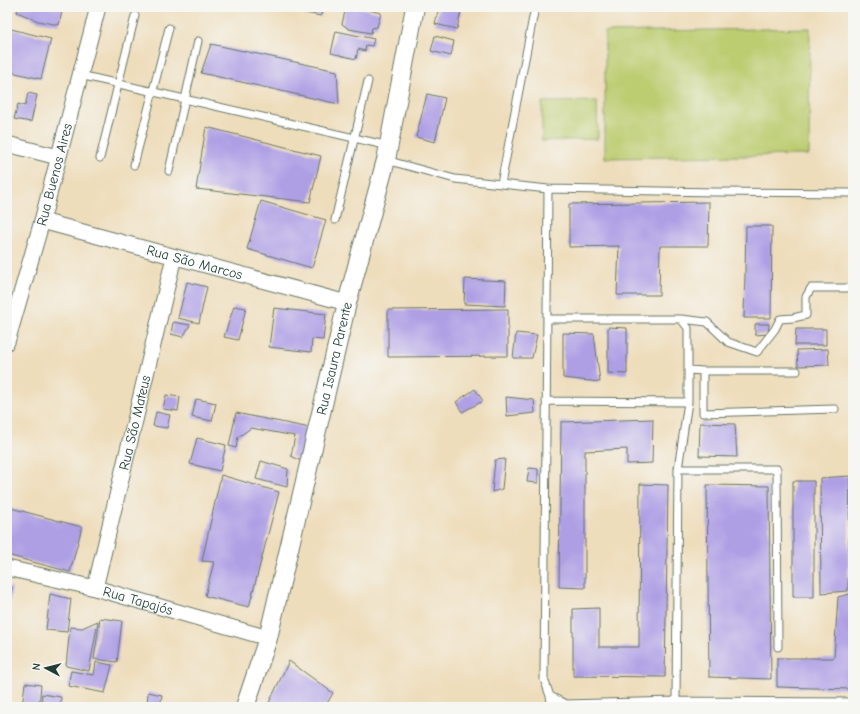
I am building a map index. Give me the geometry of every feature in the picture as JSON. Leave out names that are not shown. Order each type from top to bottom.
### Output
[{"type":"street","name":"Rua Buenos Aires","points":[[7,342],[42,221],[98,7]]},
{"type":"street","name":"Rua Isaura Parente","points":[[245,707],[268,638],[347,303],[388,153],[415,7]]},
{"type":"street","points":[[7,144],[58,157]]},
{"type":"street","name":"Rua São Marcos","points":[[42,221],[347,303]]},
{"type":"street","name":"Rua São Mateus","points":[[95,588],[174,257]]},
{"type":"street","name":"Rua Tapajós","points":[[7,568],[95,588],[268,638]]},
{"type":"lane","points":[[501,184],[535,7]]},
{"type":"lane","points":[[100,158],[135,16]]},
{"type":"lane","points":[[134,165],[169,28]]},
{"type":"lane","points":[[169,171],[198,41]]},
{"type":"lane","points":[[80,75],[355,138],[388,153],[455,179],[548,189],[853,193]]},
{"type":"lane","points":[[335,220],[368,81]]},
{"type":"lane","points":[[548,189],[544,678],[552,707]]},
{"type":"lane","points":[[547,319],[681,319],[707,322],[728,342],[757,352],[775,329],[780,319],[806,315],[806,297],[811,288],[852,288]]},
{"type":"lane","points":[[676,701],[678,470],[688,402],[688,328],[681,319]]},
{"type":"lane","points":[[688,370],[797,371]]},
{"type":"lane","points":[[703,371],[703,412],[835,409]]},
{"type":"lane","points":[[546,401],[688,402]]},
{"type":"lane","points":[[678,470],[777,469],[778,647]]},
{"type":"lane","points":[[550,696],[566,704],[676,701],[853,702]]},
{"type":"green space","points":[[810,28],[809,155],[605,158],[605,32]]},
{"type":"green space","points":[[597,101],[598,139],[542,141],[542,102]]},
{"type":"building","points":[[18,7],[63,7],[59,25],[38,21],[17,12]]},
{"type":"building","points":[[284,7],[323,7],[321,16],[284,9]]},
{"type":"building","points":[[346,7],[357,7],[381,13],[377,27],[372,28],[371,33],[349,29],[342,24]]},
{"type":"building","points":[[439,7],[461,11],[457,29],[435,24]]},
{"type":"building","points":[[11,29],[51,39],[41,79],[7,71],[7,44]]},
{"type":"building","points":[[336,31],[374,39],[372,46],[366,45],[365,51],[358,49],[356,59],[331,53]]},
{"type":"building","points":[[435,36],[454,41],[451,56],[431,51]]},
{"type":"building","points":[[211,44],[337,71],[339,104],[201,73]]},
{"type":"building","points":[[28,93],[37,95],[31,122],[14,119],[18,104],[25,106]]},
{"type":"building","points":[[427,94],[445,98],[435,142],[416,137]]},
{"type":"building","points":[[206,127],[321,156],[310,202],[196,189]]},
{"type":"building","points":[[261,201],[326,220],[312,268],[247,249]]},
{"type":"building","points":[[709,202],[708,246],[660,246],[659,295],[617,295],[619,246],[569,247],[569,204]]},
{"type":"building","points":[[746,226],[772,226],[771,318],[744,318]]},
{"type":"building","points":[[465,279],[506,281],[505,306],[464,304]]},
{"type":"building","points":[[187,282],[207,287],[199,323],[178,318]]},
{"type":"building","points":[[234,306],[246,308],[238,340],[224,337]]},
{"type":"building","points":[[274,308],[326,314],[323,340],[312,339],[311,352],[269,347]]},
{"type":"building","points":[[508,309],[508,356],[388,357],[388,310]]},
{"type":"building","points":[[173,322],[190,325],[183,337],[171,334]]},
{"type":"building","points":[[755,324],[769,324],[768,334],[755,335]]},
{"type":"building","points":[[608,327],[627,328],[627,374],[608,373]]},
{"type":"building","points":[[796,329],[826,329],[826,345],[795,345]]},
{"type":"building","points":[[516,333],[537,335],[532,358],[513,358]]},
{"type":"building","points":[[563,333],[594,334],[600,382],[563,378]]},
{"type":"building","points":[[828,349],[829,365],[798,366],[797,350]]},
{"type":"building","points":[[475,389],[483,401],[462,412],[456,402]]},
{"type":"building","points":[[166,395],[180,397],[178,411],[163,409]]},
{"type":"building","points":[[506,397],[534,400],[535,413],[507,416]]},
{"type":"building","points":[[196,399],[216,403],[212,421],[192,417]]},
{"type":"building","points":[[156,412],[170,415],[167,428],[153,426]]},
{"type":"building","points":[[236,413],[310,428],[303,462],[291,456],[295,436],[251,428],[238,437],[236,448],[229,446]]},
{"type":"building","points":[[653,419],[652,463],[627,464],[627,449],[585,451],[585,588],[559,587],[561,422]]},
{"type":"building","points":[[700,423],[735,424],[737,457],[699,456]]},
{"type":"building","points":[[197,438],[226,445],[220,471],[190,464]]},
{"type":"building","points":[[505,459],[502,489],[492,492],[495,460]]},
{"type":"building","points":[[261,461],[288,469],[287,487],[256,479]]},
{"type":"building","points":[[529,468],[538,469],[538,483],[527,482]]},
{"type":"building","points":[[221,475],[279,492],[249,607],[205,596],[214,562],[202,561]]},
{"type":"building","points":[[850,476],[848,591],[821,593],[820,478]]},
{"type":"building","points":[[793,481],[814,481],[814,597],[793,597]]},
{"type":"building","points":[[640,484],[668,485],[665,677],[573,676],[573,609],[599,608],[599,647],[639,647]]},
{"type":"building","points":[[707,485],[769,486],[771,679],[709,677]]},
{"type":"building","points":[[7,507],[82,527],[70,572],[7,555]]},
{"type":"building","points":[[7,587],[12,587],[9,606],[7,605]]},
{"type":"building","points":[[853,593],[852,689],[777,687],[777,658],[834,658],[838,597]]},
{"type":"building","points":[[50,594],[71,599],[67,632],[46,630]]},
{"type":"building","points":[[100,618],[122,621],[117,662],[94,659]]},
{"type":"building","points":[[98,621],[89,671],[66,666],[70,627],[82,628]]},
{"type":"building","points":[[289,661],[333,693],[325,707],[267,707]]},
{"type":"building","points":[[96,662],[112,665],[105,693],[68,686],[71,671],[94,675]]},
{"type":"building","points":[[25,683],[41,685],[39,707],[22,707]]},
{"type":"building","points":[[148,692],[162,695],[160,707],[147,707]]},
{"type":"building","points":[[42,694],[61,697],[60,707],[41,707]]}]
